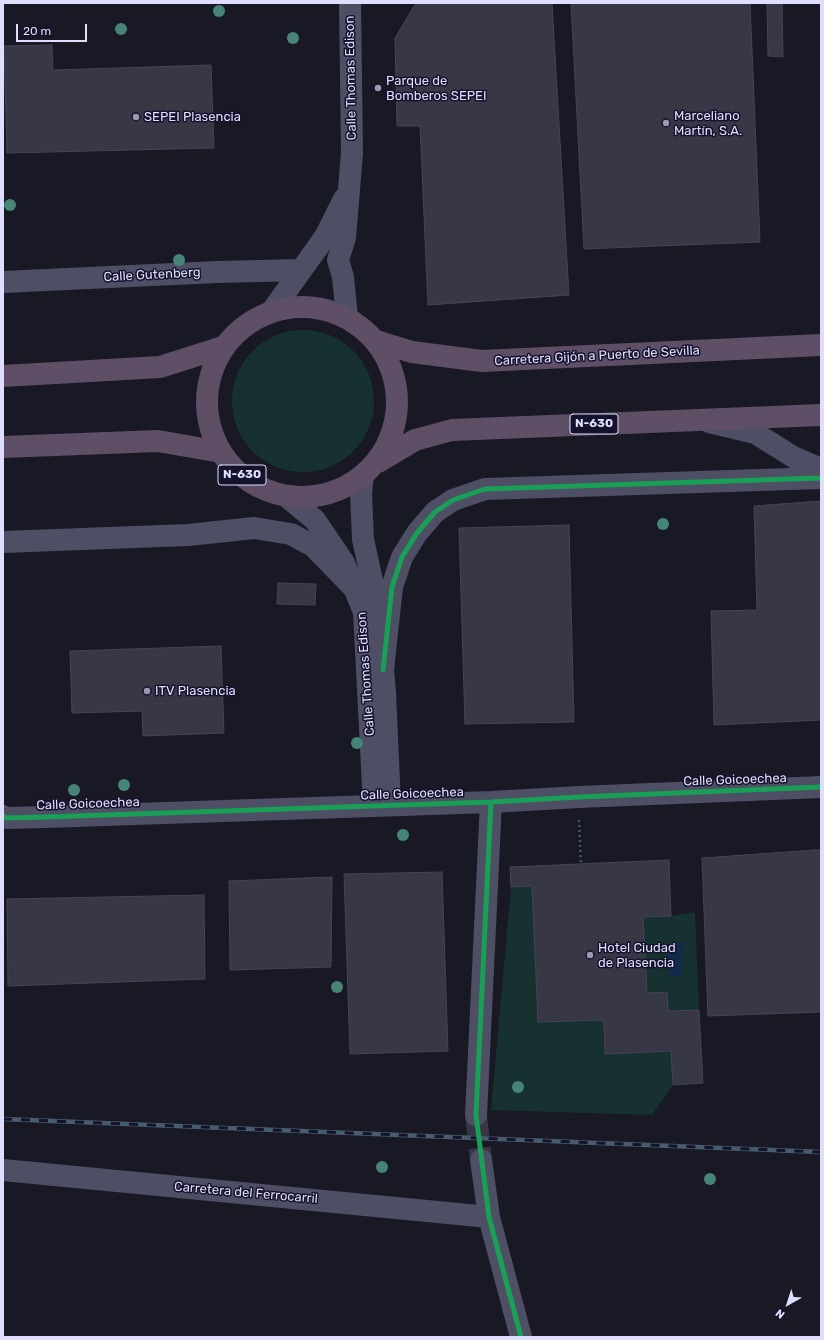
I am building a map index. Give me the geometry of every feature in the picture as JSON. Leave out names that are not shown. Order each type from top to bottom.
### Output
[{"type":"highway","name":"N-630","points":[[369,469],[392,435],[398,402],[392,370],[376,341],[362,328],[347,318],[323,308],[298,306],[272,311],[245,325],[223,347],[211,372],[206,399],[210,426],[221,452],[238,473],[260,488],[286,496],[314,497],[340,490],[369,469],[415,440],[452,430],[821,415]]},
{"type":"highway","name":"Carretera Gijón a Puerto de Sevilla","points":[[376,341],[412,352],[482,361],[821,346]]},
{"type":"highway","name":"N-630","points":[[3,376],[160,367],[223,347]]},
{"type":"highway","name":"N-630","points":[[3,447],[158,441],[221,452]]},
{"type":"street","name":"Calle Thomas Edison","points":[[347,318],[343,277],[338,260],[344,238],[352,153],[350,3]]},
{"type":"street","name":"Calle Thomas Edison","points":[[272,311],[325,236],[345,197],[352,153]]},
{"type":"street","name":"Calle Gutenberg","points":[[3,282],[217,272],[301,270]]},
{"type":"street","points":[[700,420],[755,433],[795,458],[821,469]]},
{"type":"street","name":"Calle Thomas Edison","points":[[369,469],[361,494],[363,540],[377,604],[383,670],[382,805]]},
{"type":"street","points":[[383,670],[392,587],[402,558],[417,532],[434,512],[453,500],[485,489],[821,478]]},
{"type":"street","name":"Calle Thomas Edison","points":[[286,496],[315,520],[344,563],[364,612],[382,805]]},
{"type":"street","points":[[3,542],[188,534],[254,528],[291,534],[313,546],[354,588]]},
{"type":"street","name":"Calle Goicoechea","points":[[3,816],[7,818],[46,817],[491,802],[821,787]]},
{"type":"street","points":[[476,1116],[491,802]]},
{"type":"street","points":[[481,1160],[489,1217],[521,1337]]},
{"type":"street","name":"Carretera del Ferrocarril","points":[[3,1170],[489,1217]]},
{"type":"path","points":[[578,797],[581,864]]},
{"type":"green space","points":[[303,330],[324,333],[348,346],[358,356],[371,380],[374,401],[371,422],[358,446],[348,456],[324,469],[303,472],[282,469],[258,456],[248,446],[235,422],[232,401],[235,380],[248,356],[258,346],[282,333]]},
{"type":"green space","points":[[532,886],[538,1022],[604,1020],[605,1054],[671,1051],[673,1085],[652,1115],[491,1110],[511,887]]},
{"type":"green space","points":[[695,912],[699,1010],[668,1011],[647,993],[643,917],[671,916]]},
{"type":"water","points":[[681,941],[684,943],[684,951],[681,955],[682,976],[669,977],[667,947]]},
{"type":"building","points":[[416,3],[552,3],[569,295],[428,305],[420,126],[397,126],[395,38]]},
{"type":"building","name":"Marceliano Martín, S.A.","points":[[571,3],[750,3],[760,242],[584,249]]},
{"type":"building","points":[[767,3],[782,3],[783,57],[768,56]]},
{"type":"building","points":[[52,45],[53,70],[211,65],[214,148],[7,153],[4,46]]},
{"type":"building","points":[[821,501],[821,720],[714,725],[711,611],[757,610],[754,506]]},
{"type":"building","points":[[569,525],[574,722],[465,724],[459,528]]},
{"type":"building","points":[[278,583],[316,584],[315,605],[277,604]]},
{"type":"building","name":"ITV Plasencia","points":[[221,646],[224,733],[143,736],[142,711],[72,713],[70,651]]},
{"type":"building","points":[[821,850],[821,1012],[708,1016],[702,858]]},
{"type":"building","name":"Hotel Ciudad de Plasencia","points":[[669,860],[671,916],[643,917],[647,993],[667,992],[668,1011],[699,1010],[703,1083],[673,1085],[671,1051],[605,1054],[604,1020],[538,1022],[532,886],[511,887],[510,867]]},
{"type":"building","points":[[442,872],[448,1051],[350,1054],[344,874]]},
{"type":"building","points":[[332,877],[331,967],[230,970],[229,881]]},
{"type":"building","points":[[204,895],[205,979],[8,986],[7,899]]},
{"type":"tunnel","points":[[476,1115],[481,1160]]},
{"type":"railway","points":[[3,1119],[821,1152]]},
{"type":"cycle path","points":[[383,670],[392,587],[402,557],[417,533],[435,512],[453,500],[485,489],[821,478]]},
{"type":"cycle path","points":[[3,816],[7,818],[46,817],[491,802],[821,787]]},
{"type":"cycle path","points":[[491,802],[476,1115],[489,1217],[521,1337]]},
{"type":"place","name":"Parque de Bomberos SEPEI","points":[[378,88]]},
{"type":"place","name":"SEPEI Plasencia","points":[[136,117]]},
{"type":"place","name":"Marceliano Martín, S.A.","points":[[666,123]]},
{"type":"place","name":"ITV Plasencia","points":[[147,691]]},
{"type":"place","name":"Hotel Ciudad de Plasencia","points":[[590,955]]}]
